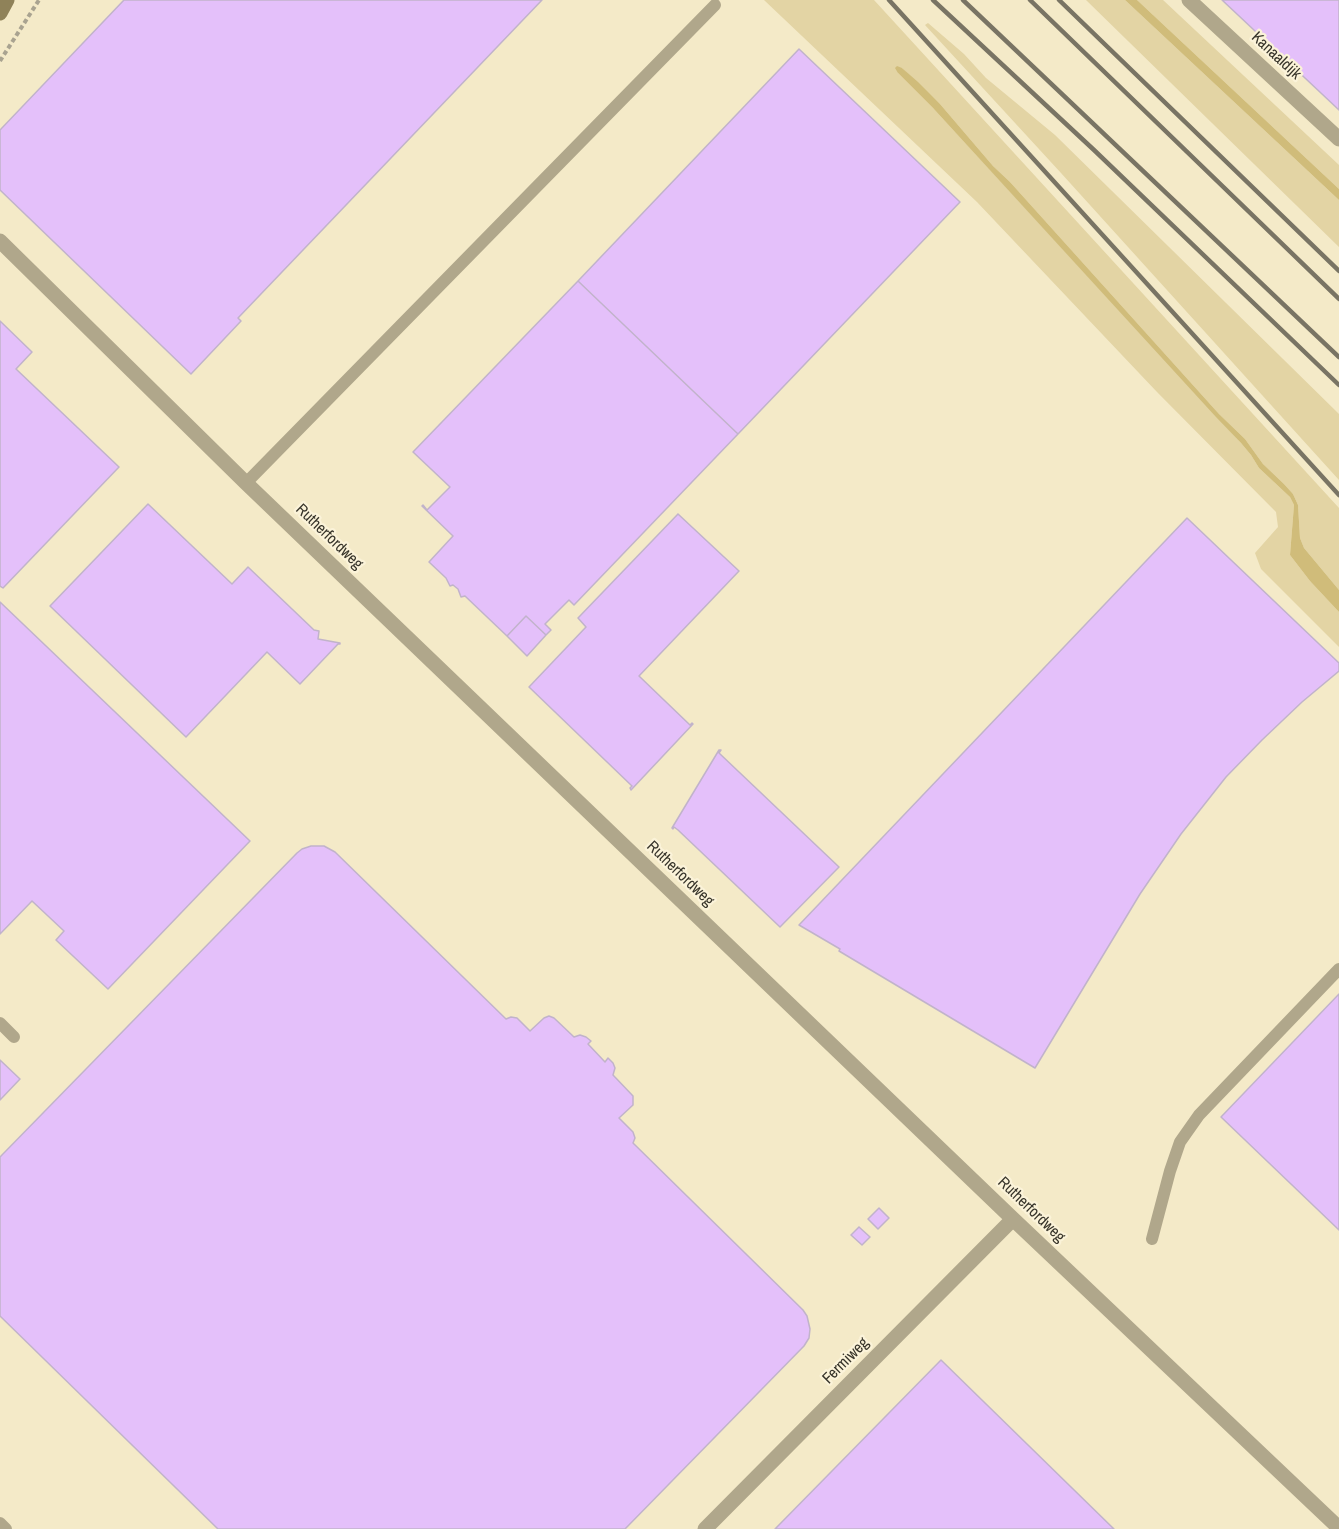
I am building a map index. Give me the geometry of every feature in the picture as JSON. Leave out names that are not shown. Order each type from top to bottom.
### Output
[{"type":"street","points":[[0,13],[8,0]]},
{"type":"street","name":"Kanaaldijk","points":[[1189,0],[1339,139]]},
{"type":"street","name":"Rutherfordweg","points":[[0,241],[246,483],[1013,1219],[1339,1528]]},
{"type":"street","name":"Fermiweg","points":[[705,1529],[1013,1219]]},
{"type":"lane","points":[[246,483],[715,5]]},
{"type":"lane","points":[[1152,1239],[1180,1142],[1199,1115],[1339,969]]},
{"type":"lane","points":[[0,1023],[15,1037]]},
{"type":"lane","points":[[0,1523],[6,1529]]},
{"type":"path","points":[[0,61],[39,0]]},
{"type":"shaded area","points":[[0,0],[1339,0],[1339,1529],[0,1529]]},
{"type":"shaded area","points":[[764,0],[874,0],[1339,508],[1339,590],[1304,548],[1300,538],[1298,505],[1293,494],[1263,464],[1245,439],[1219,414],[993,166],[940,104],[902,68],[898,73],[933,108],[1241,443],[1259,468],[1290,497],[1294,505],[1290,555],[1339,612],[1339,647],[1261,569],[1255,553],[1278,527],[1276,512],[1157,392],[977,202]]},
{"type":"shaded area","points":[[1086,0],[1125,0],[1339,200],[1339,247]]},
{"type":"shaded area","points":[[1125,0],[1137,0],[1339,189],[1339,200]]},
{"type":"shaded area","points":[[1137,0],[1163,0],[1339,165],[1339,189]]},
{"type":"shaded area","points":[[928,23],[964,54],[986,78],[1055,135],[1339,414],[1339,480],[925,25]]},
{"type":"shaded area","points":[[897,66],[918,82],[940,104],[993,166],[1219,414],[1245,439],[1263,464],[1293,494],[1298,505],[1300,538],[1304,548],[1339,590],[1339,612],[1290,555],[1294,505],[1290,497],[1259,468],[1241,443],[933,108],[898,73],[895,68]]},
{"type":"building","points":[[124,0],[542,0],[238,318],[241,321],[191,374],[0,190],[0,130]]},
{"type":"building","points":[[1222,0],[1339,0],[1339,110],[1238,15]]},
{"type":"building","points":[[799,49],[960,202],[738,434],[578,281]]},
{"type":"building","points":[[578,281],[738,434],[574,605],[569,600],[545,624],[551,630],[546,635],[526,616],[507,636],[465,596],[461,597],[458,589],[453,585],[450,586],[446,578],[429,562],[453,536],[422,506],[427,510],[450,487],[413,452]]},
{"type":"building","points":[[0,321],[32,352],[16,369],[119,467],[3,588],[0,586]]},
{"type":"building","points":[[148,504],[232,584],[248,567],[314,630],[319,631],[318,639],[340,644],[300,684],[267,652],[186,737],[50,606]]},
{"type":"building","points":[[678,514],[739,571],[639,676],[690,725],[693,724],[631,790],[632,786],[529,687],[586,627],[578,618]]},
{"type":"building","points":[[1187,518],[1339,663],[1339,671],[1302,702],[1226,777],[1181,834],[1140,894],[1035,1068],[799,925]]},
{"type":"building","points":[[0,602],[250,841],[108,989],[56,940],[64,931],[32,901],[0,934]]},
{"type":"building","points":[[526,616],[546,635],[527,656],[507,636]]},
{"type":"building","points":[[719,750],[721,750],[719,753],[839,867],[780,927],[678,830],[672,828]]},
{"type":"building","points":[[311,846],[324,846],[335,852],[506,1019],[517,1018],[530,1031],[549,1016],[574,1037],[580,1035],[591,1041],[588,1044],[605,1062],[608,1058],[613,1063],[615,1068],[613,1075],[633,1096],[633,1105],[619,1118],[633,1132],[635,1138],[633,1143],[807,1316],[810,1329],[809,1338],[804,1346],[625,1529],[218,1529],[0,1316],[0,1157],[297,853]]},
{"type":"building","points":[[1339,994],[1339,1230],[1221,1117]]},
{"type":"building","points":[[0,1060],[20,1079],[0,1100]]},
{"type":"building","points":[[879,1208],[889,1218],[878,1229],[868,1219]]},
{"type":"building","points":[[859,1227],[870,1237],[862,1245],[851,1235]]},
{"type":"building","points":[[941,1360],[1114,1529],[775,1529]]},
{"type":"railway","points":[[889,0],[1339,495]]},
{"type":"railway","points":[[933,0],[1094,150],[1339,385]]},
{"type":"railway","points":[[963,0],[1339,357]]},
{"type":"railway","points":[[1030,0],[1339,299]]},
{"type":"railway","points":[[1059,0],[1339,271]]}]
